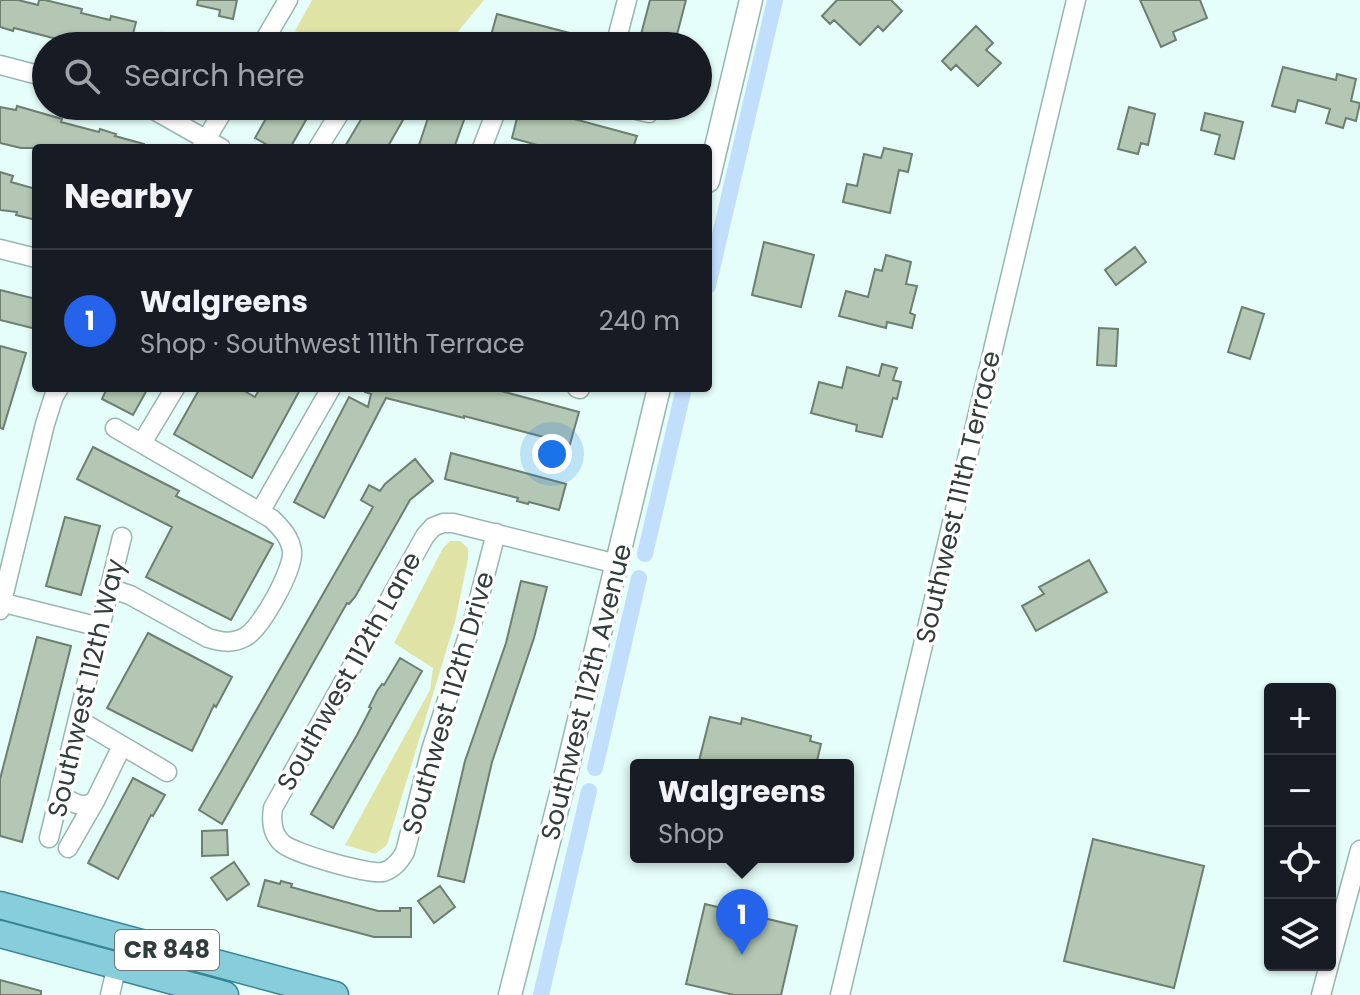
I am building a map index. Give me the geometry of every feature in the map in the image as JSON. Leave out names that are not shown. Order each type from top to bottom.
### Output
[{"type":"main road","name":"CR 848","points":[[0,905],[335,995]]},
{"type":"main road","name":"CR 848","points":[[0,934],[225,995]]},
{"type":"street","points":[[269,32],[288,0]]},
{"type":"street","points":[[619,32],[627,0]]},
{"type":"street","points":[[712,164],[751,0]]},
{"type":"street","name":"Southwest 111th Terrace","points":[[840,995],[1076,0]]},
{"type":"street","points":[[0,65],[32,73]]},
{"type":"street","points":[[169,120],[207,144]]},
{"type":"street","points":[[209,144],[220,120]]},
{"type":"street","points":[[320,144],[335,120]]},
{"type":"street","points":[[484,144],[493,120]]},
{"type":"street","points":[[0,249],[32,257]]},
{"type":"street","points":[[57,392],[45,424],[1,605],[100,627]]},
{"type":"street","points":[[142,443],[173,392]]},
{"type":"street","points":[[260,512],[329,392]]},
{"type":"street","name":"Southwest 112th Avenue","points":[[510,995],[658,392]]},
{"type":"street","points":[[109,588],[130,595],[208,638],[233,642],[252,633],[260,624],[291,563],[291,546],[287,536],[272,519],[115,428]]},
{"type":"street","name":"Southwest 112th Lane","points":[[392,868],[372,872],[296,852],[279,840],[273,828],[273,808],[425,536],[433,527],[443,523],[496,533]]},
{"type":"street","points":[[496,533],[617,564]]},
{"type":"street","name":"Southwest 112th Drive","points":[[392,868],[405,852],[431,750],[475,614],[496,533]]},
{"type":"street","name":"Southwest 112th Way","points":[[49,838],[122,537]]},
{"type":"street","points":[[79,720],[167,772]]},
{"type":"street","points":[[68,848],[102,790],[122,746]]},
{"type":"street","points":[[60,795],[80,806],[95,801]]},
{"type":"street","points":[[1336,940],[1357,871],[1360,850]]},
{"type":"street","points":[[110,995],[117,965]]},
{"type":"street","points":[[1321,995],[1327,971]]},
{"type":"green space","points":[[312,0],[484,0],[458,32],[295,31]]},
{"type":"green space","points":[[450,541],[460,541],[468,548],[455,622],[387,845],[375,854],[345,845],[430,690],[433,668],[394,643],[443,548]]},
{"type":"building","points":[[0,0],[38,5],[39,0],[45,0],[82,9],[81,13],[136,22],[134,32],[32,33],[0,27]]},
{"type":"building","points":[[198,0],[237,0],[233,19],[219,16],[220,10],[197,5]]},
{"type":"building","points":[[650,0],[686,0],[678,32],[642,32]]},
{"type":"building","points":[[837,0],[891,0],[902,11],[883,31],[878,26],[860,45],[834,20],[830,24],[822,16]]},
{"type":"building","points":[[1140,0],[1200,0],[1207,18],[1173,32],[1176,40],[1161,47]]},
{"type":"building","points":[[497,14],[566,32],[492,32]]},
{"type":"building","points":[[976,26],[993,43],[986,50],[1001,63],[978,86],[956,65],[951,70],[942,61]]},
{"type":"building","points":[[1283,67],[1336,80],[1337,74],[1356,79],[1351,101],[1360,103],[1356,121],[1346,118],[1343,128],[1326,123],[1330,109],[1298,100],[1295,112],[1272,106]]},
{"type":"building","points":[[17,106],[32,110],[32,120],[62,120],[144,144],[32,144],[32,148],[21,148],[0,143],[0,107],[16,110]]},
{"type":"building","points":[[1129,107],[1155,114],[1148,145],[1141,143],[1138,154],[1118,149]]},
{"type":"building","points":[[1205,113],[1243,122],[1234,159],[1215,154],[1220,135],[1201,130]]},
{"type":"building","points":[[265,120],[306,120],[292,144],[266,144],[255,138]]},
{"type":"building","points":[[361,120],[403,120],[389,144],[346,144]]},
{"type":"building","points":[[427,120],[464,120],[455,144],[419,144]]},
{"type":"building","points":[[516,120],[578,120],[637,136],[634,144],[534,144],[512,138]]},
{"type":"building","points":[[884,148],[912,154],[908,172],[899,170],[890,213],[843,202],[847,184],[857,186],[864,154],[881,158]]},
{"type":"building","points":[[0,172],[13,176],[11,182],[32,188],[32,219],[16,215],[17,212],[0,210]]},
{"type":"building","points":[[764,242],[814,255],[801,307],[752,295]]},
{"type":"building","points":[[1135,247],[1146,262],[1116,285],[1105,270]]},
{"type":"building","points":[[886,255],[911,262],[906,284],[917,286],[910,313],[915,315],[912,328],[887,322],[886,328],[839,316],[846,291],[868,297],[875,269],[882,271]]},
{"type":"building","points":[[0,290],[32,298],[32,328],[0,320]]},
{"type":"building","points":[[1242,307],[1264,314],[1250,359],[1228,352]]},
{"type":"building","points":[[1099,328],[1118,329],[1116,366],[1097,365]]},
{"type":"building","points":[[0,346],[26,353],[3,429],[0,428]]},
{"type":"building","points":[[882,364],[897,368],[893,380],[901,382],[882,437],[856,431],[857,425],[811,413],[819,382],[842,388],[847,367],[879,376]]},
{"type":"building","points":[[105,392],[146,392],[133,415],[102,399]]},
{"type":"building","points":[[198,392],[246,392],[255,397],[258,392],[299,392],[252,478],[174,434]]},
{"type":"building","points":[[365,392],[505,392],[579,412],[570,444],[386,398],[324,518],[294,502],[349,397],[368,407],[371,394]]},
{"type":"building","points":[[93,447],[179,491],[176,496],[273,544],[231,620],[146,577],[172,527],[77,479]]},
{"type":"building","points":[[451,453],[566,484],[559,510],[445,479]]},
{"type":"building","points":[[415,459],[433,481],[410,500],[355,597],[347,603],[222,824],[199,810],[373,507],[361,500],[369,485],[380,491]]},
{"type":"building","points":[[65,517],[100,526],[81,595],[46,586]]},
{"type":"building","points":[[1089,560],[1107,592],[1036,631],[1022,606],[1044,594],[1039,587]]},
{"type":"building","points":[[521,581],[547,587],[534,638],[492,762],[464,882],[438,876],[465,761],[506,643]]},
{"type":"building","points":[[148,633],[232,677],[216,707],[214,705],[192,751],[107,708]]},
{"type":"building","points":[[37,637],[71,646],[22,842],[0,836],[0,779]]},
{"type":"building","points":[[400,658],[422,671],[333,828],[311,814],[357,735],[377,691]]},
{"type":"building","points":[[710,717],[741,724],[742,718],[811,736],[810,741],[821,744],[817,759],[700,759]]},
{"type":"building","points":[[133,778],[165,795],[151,815],[118,879],[88,863]]},
{"type":"building","points":[[227,830],[228,855],[202,856],[202,831]]},
{"type":"building","points":[[1093,839],[1204,866],[1174,988],[1064,961]]},
{"type":"building","points":[[234,862],[249,884],[227,900],[211,878]]},
{"type":"building","points":[[265,880],[292,884],[291,887],[378,911],[411,908],[411,937],[374,937],[258,906]]},
{"type":"building","points":[[440,886],[455,907],[434,923],[418,901]]},
{"type":"building","points":[[705,904],[797,926],[781,995],[734,995],[686,984]]},
{"type":"building","points":[[0,980],[41,991],[41,995],[0,995]]},
{"type":"waterway","points":[[712,269],[775,0]]},
{"type":"waterway","points":[[645,554],[683,392]]},
{"type":"waterway","points":[[595,768],[639,578]]},
{"type":"waterway","points":[[541,995],[589,791]]},
{"type":"place","name":"Walgreens","points":[[742,955]]}]
